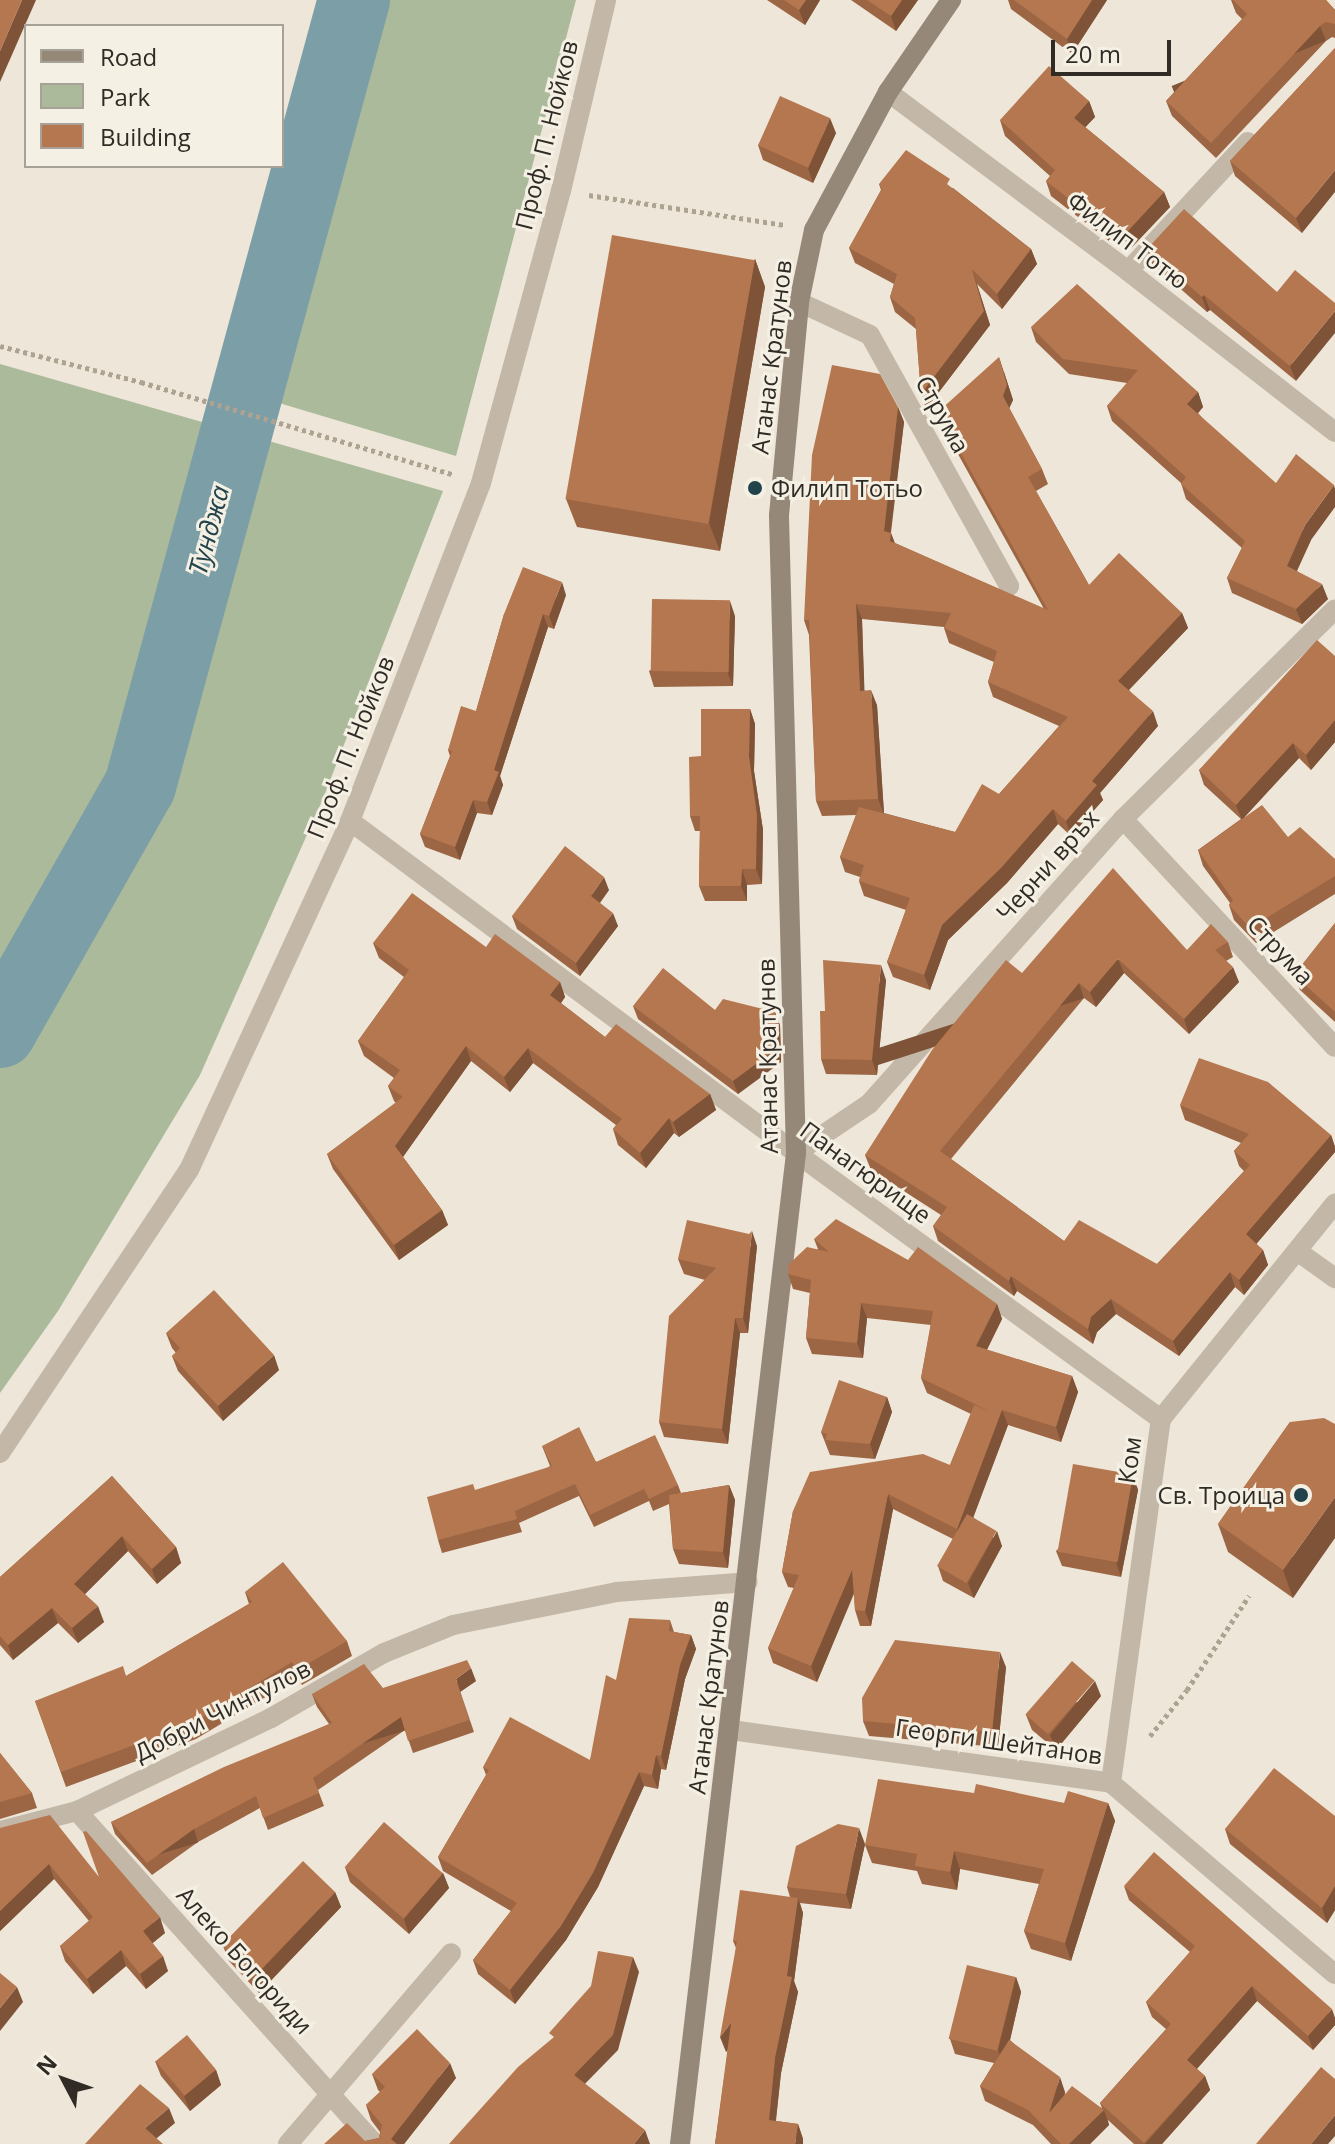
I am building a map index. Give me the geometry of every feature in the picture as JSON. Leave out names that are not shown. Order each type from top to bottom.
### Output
[{"type":"street","name":"Проф. П. Нойков","points":[[0,1453],[189,1170],[350,821],[481,483],[561,191],[606,0]]},
{"type":"street","name":"Атанас Кратунов","points":[[680,2144],[731,1730],[796,1153],[779,515],[799,302],[814,230],[888,92],[951,0]]},
{"type":"street","name":"Филип Тотю","points":[[888,92],[1128,271],[1335,432]]},
{"type":"street","points":[[1128,271],[1259,131]]},
{"type":"street","name":"Струма","points":[[799,302],[870,335],[1009,586]]},
{"type":"street","name":"Черни връх","points":[[796,1153],[869,1104],[1123,819],[1335,609]]},
{"type":"street","name":"Струма","points":[[1123,819],[1335,1047]]},
{"type":"street","name":"Панагюрище","points":[[350,821],[796,1153],[1161,1419]]},
{"type":"street","name":"Ком","points":[[1111,1783],[1161,1419],[1335,1203]]},
{"type":"street","points":[[1297,1251],[1335,1278]]},
{"type":"street","name":"Добри Чинтулов","points":[[0,1831],[77,1811],[271,1718],[384,1653],[453,1625],[616,1592],[748,1582]]},
{"type":"street","name":"Георги Шейтанов","points":[[731,1730],[1111,1783],[1335,1974]]},
{"type":"street","name":"Алеко Богориди","points":[[77,1811],[375,2144]]},
{"type":"street","points":[[288,2144],[451,1953]]},
{"type":"path","points":[[561,191],[814,230]]},
{"type":"path","points":[[0,346],[141,382],[481,483]]},
{"type":"path","points":[[1111,1783],[1187,1690],[1249,1596]]},
{"type":"green space","points":[[320,0],[576,0],[456,456],[222,386],[277,168],[284,168],[284,141]]},
{"type":"green space","points":[[0,364],[443,491],[322,801],[200,1075],[58,1311],[0,1393]]},
{"type":"building","points":[[0,0],[22,0],[0,51]]},
{"type":"building","points":[[784,0],[806,0],[799,10]]},
{"type":"building","points":[[867,0],[902,0],[891,16]]},
{"type":"building","points":[[1014,0],[1092,0],[1067,39]]},
{"type":"building","points":[[1233,0],[1326,0],[1335,10],[1335,24],[1326,22],[1320,26],[1211,143],[1166,101],[1247,14]]},
{"type":"building","points":[[1335,48],[1335,170],[1296,218],[1230,161]]},
{"type":"building","points":[[1049,66],[1089,101],[1074,118],[1164,192],[1127,232],[1110,218],[1104,226],[1046,181],[1055,170],[1000,120]]},
{"type":"building","points":[[780,96],[830,118],[808,168],[758,145]]},
{"type":"building","points":[[906,150],[950,179],[947,184],[1031,249],[997,294],[972,269],[984,311],[921,394],[915,318],[890,297],[897,274],[849,248],[882,189],[879,184]]},
{"type":"building","points":[[1184,209],[1277,292],[1295,270],[1335,303],[1335,311],[1290,366],[1147,249]]},
{"type":"building","points":[[612,235],[755,260],[708,524],[565,499]]},
{"type":"building","points":[[1077,284],[1198,392],[1187,404],[1276,483],[1296,454],[1334,485],[1305,525],[1287,566],[1322,584],[1296,609],[1227,578],[1245,541],[1181,484],[1186,477],[1107,406],[1138,370],[1063,359],[1031,327]]},
{"type":"building","points":[[999,357],[1007,385],[1003,396],[1042,469],[1028,477],[1089,585],[1119,553],[1182,613],[1118,681],[1153,711],[1092,781],[1097,785],[1066,821],[1053,809],[1001,868],[942,925],[924,975],[887,962],[910,898],[859,881],[864,865],[840,857],[859,807],[955,832],[982,784],[999,794],[1068,717],[988,682],[997,651],[944,628],[951,613],[856,604],[860,691],[871,690],[878,799],[816,801],[809,620],[804,620],[812,455],[832,365],[880,374],[898,407],[884,531],[891,533],[890,541],[1048,610],[938,412]]},
{"type":"building","points":[[523,567],[562,582],[549,616],[543,614],[494,770],[499,772],[487,802],[473,800],[455,847],[420,834],[452,751],[448,750],[461,706],[476,711],[504,614]]},
{"type":"building","points":[[652,599],[730,600],[729,672],[651,671]]},
{"type":"building","points":[[1317,640],[1335,656],[1335,720],[1306,755],[1293,743],[1236,805],[1199,770]]},
{"type":"building","points":[[701,709],[750,709],[749,756],[757,815],[756,869],[742,869],[741,886],[699,886],[700,816],[690,816],[689,757],[701,756]]},
{"type":"building","points":[[1262,805],[1288,837],[1300,827],[1335,859],[1335,876],[1250,928],[1229,905],[1233,900],[1198,850]]},
{"type":"building","points":[[565,846],[604,877],[591,896],[613,913],[576,963],[512,916]]},
{"type":"building","points":[[1113,868],[1187,950],[1211,924],[1228,942],[1215,950],[1233,967],[1184,1019],[1118,959],[1090,992],[1079,983],[940,1151],[1064,1241],[1079,1220],[1157,1264],[1250,1165],[1234,1151],[1249,1134],[1180,1105],[1199,1058],[1268,1082],[1331,1135],[1246,1234],[1263,1250],[1239,1280],[1230,1272],[1173,1341],[1111,1299],[1091,1317],[1088,1329],[1011,1276],[1009,1281],[933,1226],[947,1207],[865,1155],[932,1050],[1006,960],[1022,973]]},
{"type":"building","points":[[412,893],[486,947],[495,934],[560,982],[550,995],[605,1037],[616,1024],[710,1094],[673,1122],[669,1118],[640,1153],[613,1129],[622,1119],[528,1048],[504,1077],[466,1046],[395,1146],[442,1210],[394,1245],[327,1154],[403,1097],[388,1086],[400,1070],[358,1041],[409,970],[373,943]]},
{"type":"building","points":[[1335,923],[1335,1012],[1294,975]]},
{"type":"building","points":[[823,960],[881,965],[872,1060],[821,1059],[820,1011],[825,1011]]},
{"type":"building","points":[[663,968],[715,1010],[723,999],[775,1012],[776,1049],[733,1081],[633,1006]]},
{"type":"building","points":[[836,1219],[908,1260],[918,1247],[997,1304],[976,1346],[1072,1376],[1056,1427],[1002,1410],[957,1529],[888,1494],[865,1611],[855,1610],[852,1570],[811,1666],[768,1648],[799,1575],[782,1572],[793,1511],[810,1472],[923,1454],[950,1465],[974,1405],[989,1411],[921,1378],[933,1311],[861,1303],[857,1343],[806,1338],[811,1280],[788,1274],[789,1264],[807,1247],[829,1252],[814,1239]]},
{"type":"building","points":[[687,1220],[749,1234],[752,1231],[743,1318],[735,1318],[722,1429],[659,1422],[669,1316],[716,1268],[678,1259]]},
{"type":"building","points":[[214,1290],[274,1355],[218,1406],[172,1356],[180,1348],[166,1333]]},
{"type":"building","points":[[839,1380],[887,1397],[870,1444],[825,1440],[827,1434],[821,1432]]},
{"type":"building","name":"Св. Троица","points":[[1324,1418],[1335,1424],[1335,1497],[1283,1570],[1218,1524],[1290,1422]]},
{"type":"building","points":[[579,1427],[596,1462],[655,1435],[678,1485],[649,1499],[644,1489],[590,1515],[575,1484],[515,1511],[517,1519],[438,1540],[427,1497],[473,1484],[475,1490],[552,1466],[542,1446]]},
{"type":"building","points":[[1073,1464],[1133,1475],[1118,1562],[1058,1552]]},
{"type":"building","points":[[112,1476],[176,1547],[152,1569],[122,1536],[74,1584],[98,1606],[72,1628],[52,1608],[8,1645],[0,1636],[0,1577]]},
{"type":"building","points":[[729,1485],[723,1552],[673,1549],[669,1495]]},
{"type":"building","points":[[967,1514],[996,1531],[966,1583],[937,1566]]},
{"type":"building","points":[[283,1562],[347,1641],[297,1670],[292,1662],[191,1724],[61,1772],[35,1701],[123,1666],[126,1676],[252,1602],[245,1592]]},
{"type":"building","points":[[629,1618],[670,1620],[669,1631],[691,1635],[680,1665],[661,1756],[656,1755],[652,1775],[639,1772],[593,1873],[561,1926],[510,1990],[473,1960],[517,1903],[438,1857],[489,1770],[483,1767],[510,1717],[590,1760],[606,1675],[616,1680]]},
{"type":"building","points":[[895,1640],[1000,1652],[992,1732],[863,1721],[862,1698]]},
{"type":"building","points":[[467,1660],[471,1668],[456,1679],[469,1720],[408,1741],[401,1717],[313,1778],[319,1793],[263,1818],[256,1796],[194,1829],[147,1863],[111,1822],[224,1767],[332,1723],[312,1694],[364,1664],[383,1688]]},
{"type":"building","points":[[1072,1661],[1095,1681],[1048,1734],[1025,1715]]},
{"type":"building","points":[[0,1753],[32,1793],[0,1802]]},
{"type":"building","points":[[1274,1768],[1335,1816],[1335,1886],[1322,1908],[1225,1829]]},
{"type":"building","points":[[878,1779],[974,1793],[976,1784],[1064,1803],[1068,1791],[1108,1803],[1065,1943],[1024,1931],[1044,1869],[954,1851],[950,1872],[915,1866],[917,1854],[865,1845]]},
{"type":"building","points":[[50,1815],[99,1877],[83,1832],[86,1831],[160,1917],[143,1931],[163,1956],[140,1974],[121,1950],[87,1979],[60,1946],[93,1917],[49,1864],[0,1911],[0,1828]]},
{"type":"building","points":[[384,1822],[443,1873],[404,1918],[345,1867]]},
{"type":"building","points":[[838,1824],[859,1828],[846,1894],[787,1887],[796,1846]]},
{"type":"building","points":[[1154,1852],[1332,2009],[1308,2036],[1252,1986],[1187,2060],[1205,2076],[1144,2143],[1100,2103],[1171,2024],[1146,2002],[1195,1946],[1124,1886]]},
{"type":"building","points":[[303,1861],[335,1892],[254,1976],[222,1945]]},
{"type":"building","points":[[740,1890],[798,1898],[787,1976],[792,1977],[775,2058],[769,2120],[798,2124],[795,2144],[715,2144],[731,2023],[720,2037],[737,1941],[733,1941]]},
{"type":"building","points":[[598,1951],[633,1957],[613,2035],[574,2075],[645,2130],[634,2144],[449,2144],[518,2067],[554,2037],[549,2033],[591,1986]]},
{"type":"building","points":[[967,1965],[1016,1977],[997,2051],[949,2039]]},
{"type":"building","points":[[0,1973],[17,1987],[0,2008]]},
{"type":"building","points":[[417,2029],[450,2063],[391,2139],[397,2144],[324,2144],[347,2123],[365,2141],[379,2138],[382,2125],[366,2105],[385,2087],[372,2074]]},
{"type":"building","points":[[187,2035],[216,2069],[185,2096],[156,2061]]},
{"type":"building","points":[[1009,2040],[1060,2077],[1049,2113],[1072,2086],[1104,2110],[1069,2144],[1061,2144],[1028,2110],[980,2086]]},
{"type":"building","points":[[1321,2067],[1335,2079],[1335,2115],[1311,2144],[1256,2144]]},
{"type":"building","points":[[140,2084],[169,2108],[145,2128],[163,2144],[85,2144]]},
{"type":"waterway","name":"Тунджа","points":[[0,1032],[140,786],[354,0]]},
{"type":"place","name":"Филип Тотьо","points":[[755,488]]},
{"type":"place","name":"Св. Троица","points":[[1301,1495]]}]
